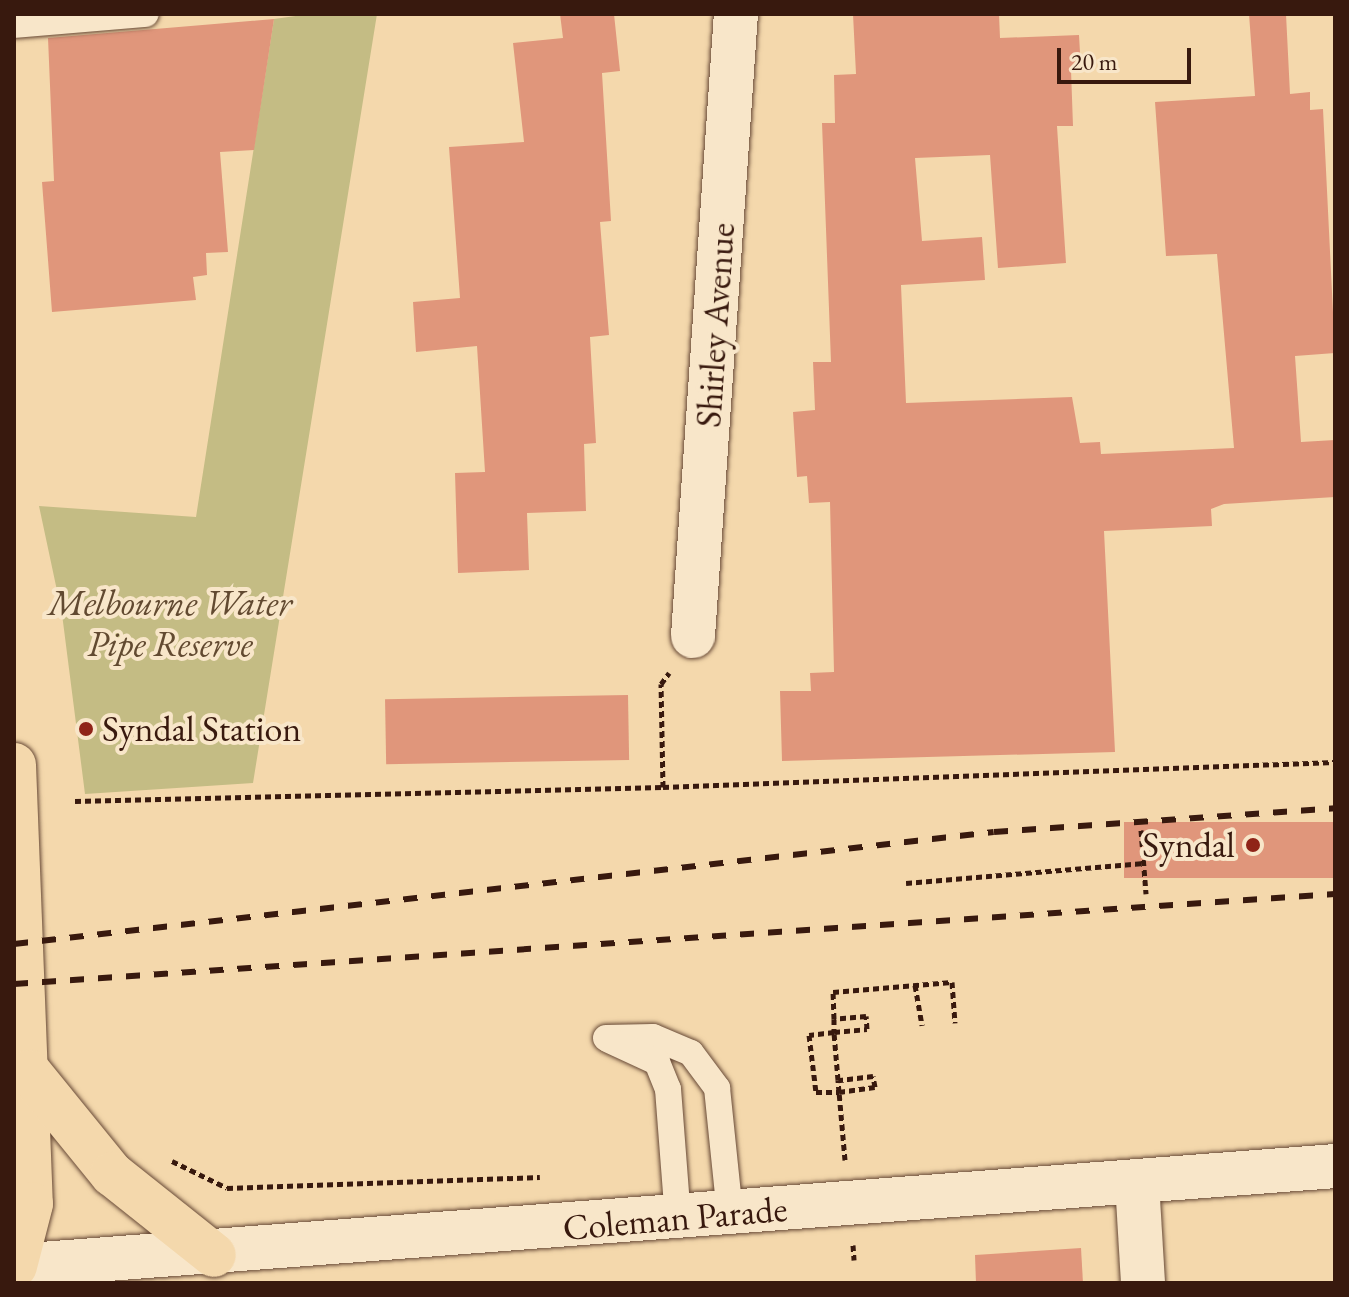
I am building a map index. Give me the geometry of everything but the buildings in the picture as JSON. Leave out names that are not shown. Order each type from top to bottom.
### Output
[{"type":"main road","points":[[14,765],[29,1072],[31,1204],[15,1267]]},
{"type":"main road","points":[[29,1072],[112,1174],[214,1255]]},
{"type":"street","name":"Shirley Avenue","points":[[693,636],[736,14]]},
{"type":"street","name":"Coleman Parade","points":[[15,1267],[214,1255],[1335,1166]]},
{"type":"street","points":[[1137,1182],[1143,1283]]},
{"type":"lane","points":[[14,25],[146,14]]},
{"type":"lane","points":[[678,1219],[668,1089],[657,1062],[606,1038],[653,1037],[691,1053],[717,1088],[730,1214]]},
{"type":"path","points":[[663,787],[661,684],[693,636]]},
{"type":"path","points":[[75,801],[663,787],[1335,762]]},
{"type":"path","points":[[1141,830],[1146,894]]},
{"type":"path","points":[[906,883],[1144,863]]},
{"type":"path","points":[[854,1260],[833,992],[952,982],[955,1023]]},
{"type":"path","points":[[915,985],[922,1025]]},
{"type":"path","points":[[834,1019],[866,1016],[867,1029],[809,1035],[816,1092],[875,1087],[873,1076],[838,1080]]},
{"type":"green space","name":"Melbourne Water Pipe Reserve","points":[[310,14],[377,14],[253,783],[85,794],[62,614],[39,506],[196,517],[274,19]]},
{"type":"railway","points":[[14,944],[994,832],[1335,808]]},
{"type":"railway","points":[[14,984],[1335,894]]},
{"type":"place","name":"Syndal Station","points":[[86,729]]},
{"type":"place","name":"Syndal","points":[[1253,845]]}]
